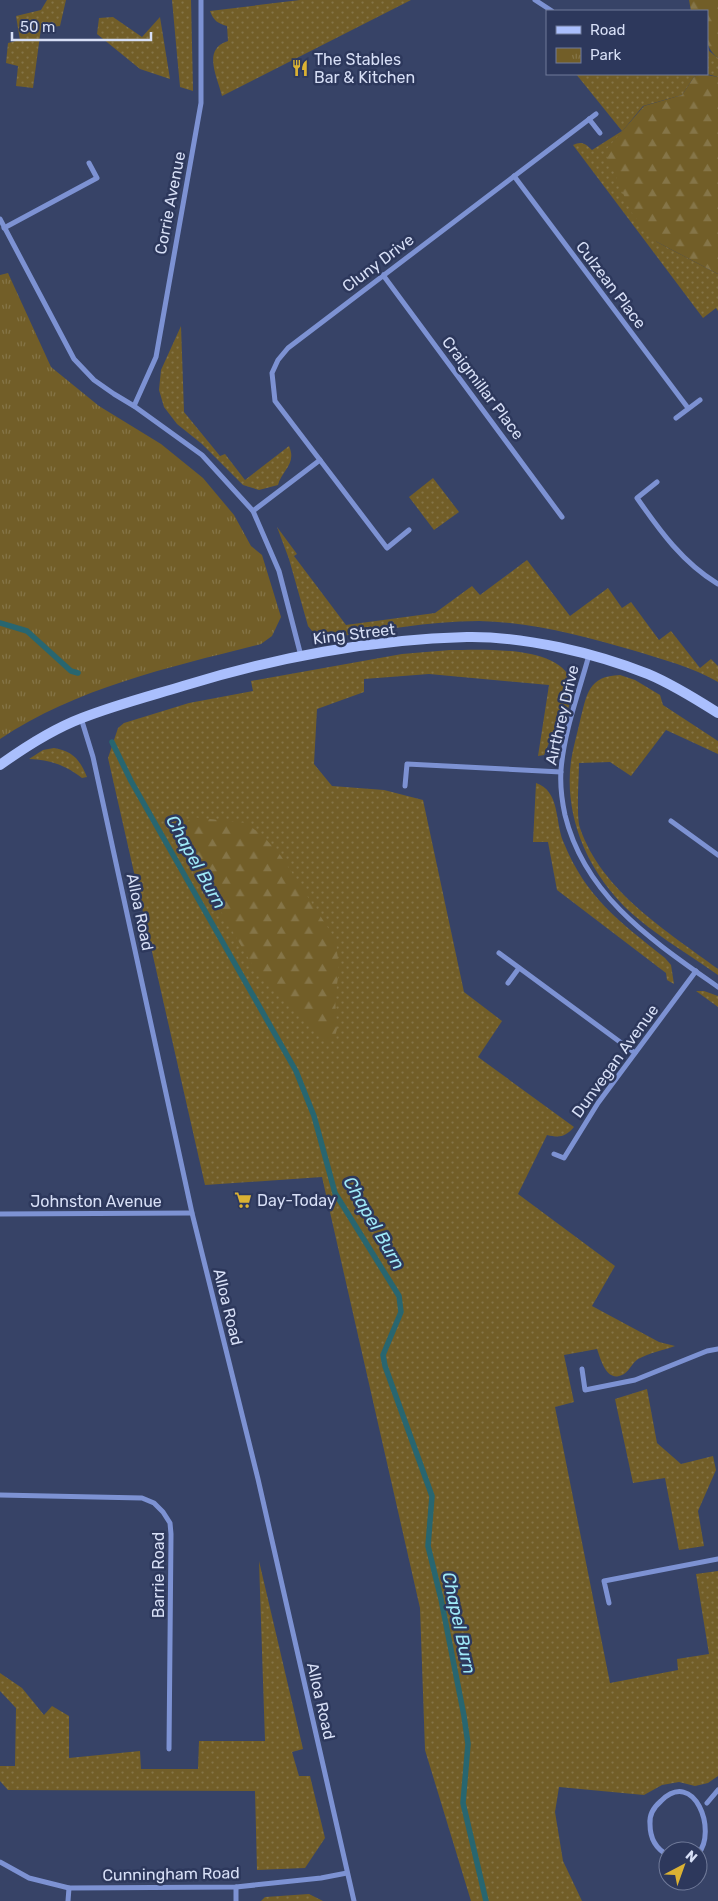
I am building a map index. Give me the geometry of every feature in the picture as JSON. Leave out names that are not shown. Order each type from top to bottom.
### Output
[{"type":"main road","name":"King Street","points":[[0,765],[38,740],[81,718],[236,670],[301,656],[409,641],[468,637],[520,642],[589,655],[651,675],[718,713]]},
{"type":"street","name":"Corrie Avenue","points":[[134,406],[158,349],[202,103],[200,0]]},
{"type":"street","points":[[535,0],[550,10]]},
{"type":"street","name":"Cluny Drive","points":[[409,530],[387,548],[275,401],[272,373],[278,360],[288,348],[596,114]]},
{"type":"street","points":[[589,119],[600,133]]},
{"type":"street","points":[[4,228],[97,178],[89,163]]},
{"type":"street","name":"Culzean Place","points":[[514,176],[688,408]]},
{"type":"street","points":[[0,219],[74,359],[94,380],[202,455],[253,511],[279,571],[301,656]]},
{"type":"street","name":"Craigmillar Place","points":[[383,275],[562,517]]},
{"type":"street","points":[[676,418],[700,400]]},
{"type":"street","points":[[253,511],[320,460]]},
{"type":"street","points":[[657,482],[637,498],[660,533],[683,558],[718,584]]},
{"type":"street","name":"Airthrey Drive","points":[[589,655],[563,752],[560,772],[563,804],[580,858],[592,879],[629,919],[718,987]]},
{"type":"street","name":"Alloa Road","points":[[81,718],[93,757],[192,1213],[258,1479],[354,1901]]},
{"type":"street","points":[[405,786],[407,764],[560,772]]},
{"type":"street","points":[[671,821],[718,856]]},
{"type":"street","points":[[499,953],[635,1053]]},
{"type":"street","points":[[508,983],[519,968]]},
{"type":"street","name":"Dunvegan Avenue","points":[[554,1154],[564,1158],[598,1103],[696,971]]},
{"type":"street","name":"Johnston Avenue","points":[[0,1214],[192,1213]]},
{"type":"street","points":[[582,1370],[585,1390],[636,1380],[707,1351],[718,1350]]},
{"type":"street","name":"Barrie Road","points":[[0,1495],[131,1496],[154,1503],[163,1512],[170,1523],[172,1534],[169,1748]]},
{"type":"street","points":[[609,1603],[604,1581],[718,1559]]},
{"type":"street","points":[[707,1803],[718,1790]]},
{"type":"street","points":[[658,1847],[650,1833],[650,1820],[655,1807],[664,1798],[675,1793],[687,1792],[698,1796],[707,1803],[710,1809]]},
{"type":"street","points":[[708,1845],[712,1841]]},
{"type":"street","name":"Cunningham Road","points":[[0,1862],[29,1878],[69,1888],[236,1887],[321,1878],[347,1873]]},
{"type":"street","points":[[236,1887],[236,1901]]},
{"type":"street","points":[[68,1901],[69,1888]]},
{"type":"green space","points":[[47,0],[66,0],[60,26],[41,28],[33,88],[16,86],[18,66],[6,63],[8,43],[20,40],[16,16],[41,10]]},
{"type":"green space","points":[[172,0],[191,0],[193,91],[180,87]]},
{"type":"green space","points":[[300,0],[411,0],[222,96],[213,64],[213,57],[215,50],[228,41],[227,26],[216,21],[210,11]]},
{"type":"green space","points":[[689,0],[718,0],[718,58],[708,45],[708,10],[691,10]]},
{"type":"green space","points":[[113,17],[142,37],[160,17],[170,79],[140,69],[97,34],[99,18]]},
{"type":"green space","points":[[708,48],[718,58],[718,77],[708,74]]},
{"type":"green space","points":[[577,75],[699,75],[694,77],[682,95],[643,106],[606,151],[657,242],[718,274],[718,311],[716,308],[703,318],[573,145],[583,143],[592,150],[622,131]]},
{"type":"green space","points":[[707,75],[718,77],[718,274],[657,242],[631,212],[605,151],[644,106],[682,95],[694,77]]},
{"type":"green space","points":[[8,273],[51,367],[99,406],[161,444],[203,478],[234,515],[251,546],[262,555],[281,617],[272,636],[261,644],[159,670],[93,692],[61,705],[0,739],[0,275]]},
{"type":"green space","points":[[181,326],[184,412],[220,456],[225,454],[245,480],[289,446],[291,452],[290,462],[278,485],[259,490],[243,485],[202,444],[177,424],[164,407],[159,390],[161,370]]},
{"type":"green space","points":[[433,478],[459,512],[434,530],[409,497]]},
{"type":"green space","points":[[277,527],[297,554],[294,556],[346,625],[435,613],[472,586],[480,595],[527,560],[570,616],[608,588],[622,608],[631,602],[659,640],[671,631],[700,668],[711,659],[718,666],[718,682],[687,668],[632,650],[576,635],[518,624],[460,621],[328,638],[313,632],[308,626],[289,559]]},
{"type":"green space","points":[[450,650],[521,652],[540,656],[556,663],[567,673],[572,687],[569,706],[558,739],[551,738],[544,755],[538,756],[549,685],[429,674],[364,679],[364,692],[317,709],[314,764],[332,786],[384,790],[423,800],[464,992],[502,1021],[478,1057],[574,1127],[562,1136],[547,1135],[518,1194],[615,1266],[592,1306],[659,1342],[675,1346],[638,1359],[624,1374],[618,1376],[613,1376],[609,1373],[597,1349],[564,1355],[574,1402],[555,1407],[610,1683],[678,1670],[677,1659],[709,1654],[696,1574],[718,1571],[718,1776],[708,1783],[695,1786],[679,1782],[662,1785],[644,1795],[559,1787],[555,1812],[563,1861],[582,1901],[471,1901],[425,1750],[420,1608],[322,1177],[205,1185],[108,758],[118,728],[124,723],[189,703],[253,691],[251,681],[402,654]]},
{"type":"green space","points":[[620,675],[635,680],[660,695],[663,705],[718,741],[718,754],[666,730],[631,776],[610,762],[579,763],[578,806],[580,828],[590,851],[620,891],[658,925],[718,969],[718,975],[655,932],[621,903],[597,872],[580,837],[574,819],[571,800],[571,761],[587,695],[595,683],[601,679]]},
{"type":"green space","points":[[54,748],[66,751],[75,757],[87,777],[82,778],[57,764],[29,759],[43,750]]},
{"type":"green space","points":[[536,783],[544,787],[553,800],[563,841],[582,878],[605,907],[665,958],[671,965],[674,984],[667,980],[666,973],[557,890],[548,842],[533,842]]},
{"type":"green space","points":[[192,817],[246,823],[263,836],[281,856],[336,940],[339,971],[335,998],[337,1029],[334,1040],[328,1042],[323,1039],[292,1006],[259,976],[210,893],[190,868],[179,839],[180,829]]},
{"type":"green space","points":[[696,991],[704,991],[718,996],[718,1007]]},
{"type":"green space","points":[[647,1389],[657,1443],[681,1464],[713,1456],[716,1470],[698,1511],[704,1546],[679,1550],[665,1478],[633,1483],[615,1399]]},
{"type":"green space","points":[[259,1561],[303,1749],[292,1752],[299,1776],[310,1776],[325,1838],[305,1868],[257,1870],[255,1791],[8,1790],[0,1781],[0,1766],[15,1766],[16,1708],[0,1691],[0,1673],[22,1688],[44,1715],[52,1706],[69,1716],[69,1758],[140,1751],[141,1769],[198,1769],[199,1741],[265,1741]]},
{"type":"green space","points":[[309,1894],[323,1901],[261,1901],[265,1897]]},
{"type":"waterway","name":"Chapel Burn","points":[[0,623],[27,631],[71,671],[78,673]]},
{"type":"waterway","name":"Chapel Burn","points":[[112,742],[131,781],[296,1071],[314,1116],[335,1193],[399,1296],[401,1312],[383,1355],[385,1366],[432,1496],[428,1546],[441,1599],[464,1716],[468,1744],[463,1803],[486,1901]]},
{"type":"place","name":"The Stables Bar & Kitchen","points":[[300,68]]},
{"type":"place","name":"Day-Today","points":[[243,1200]]}]
